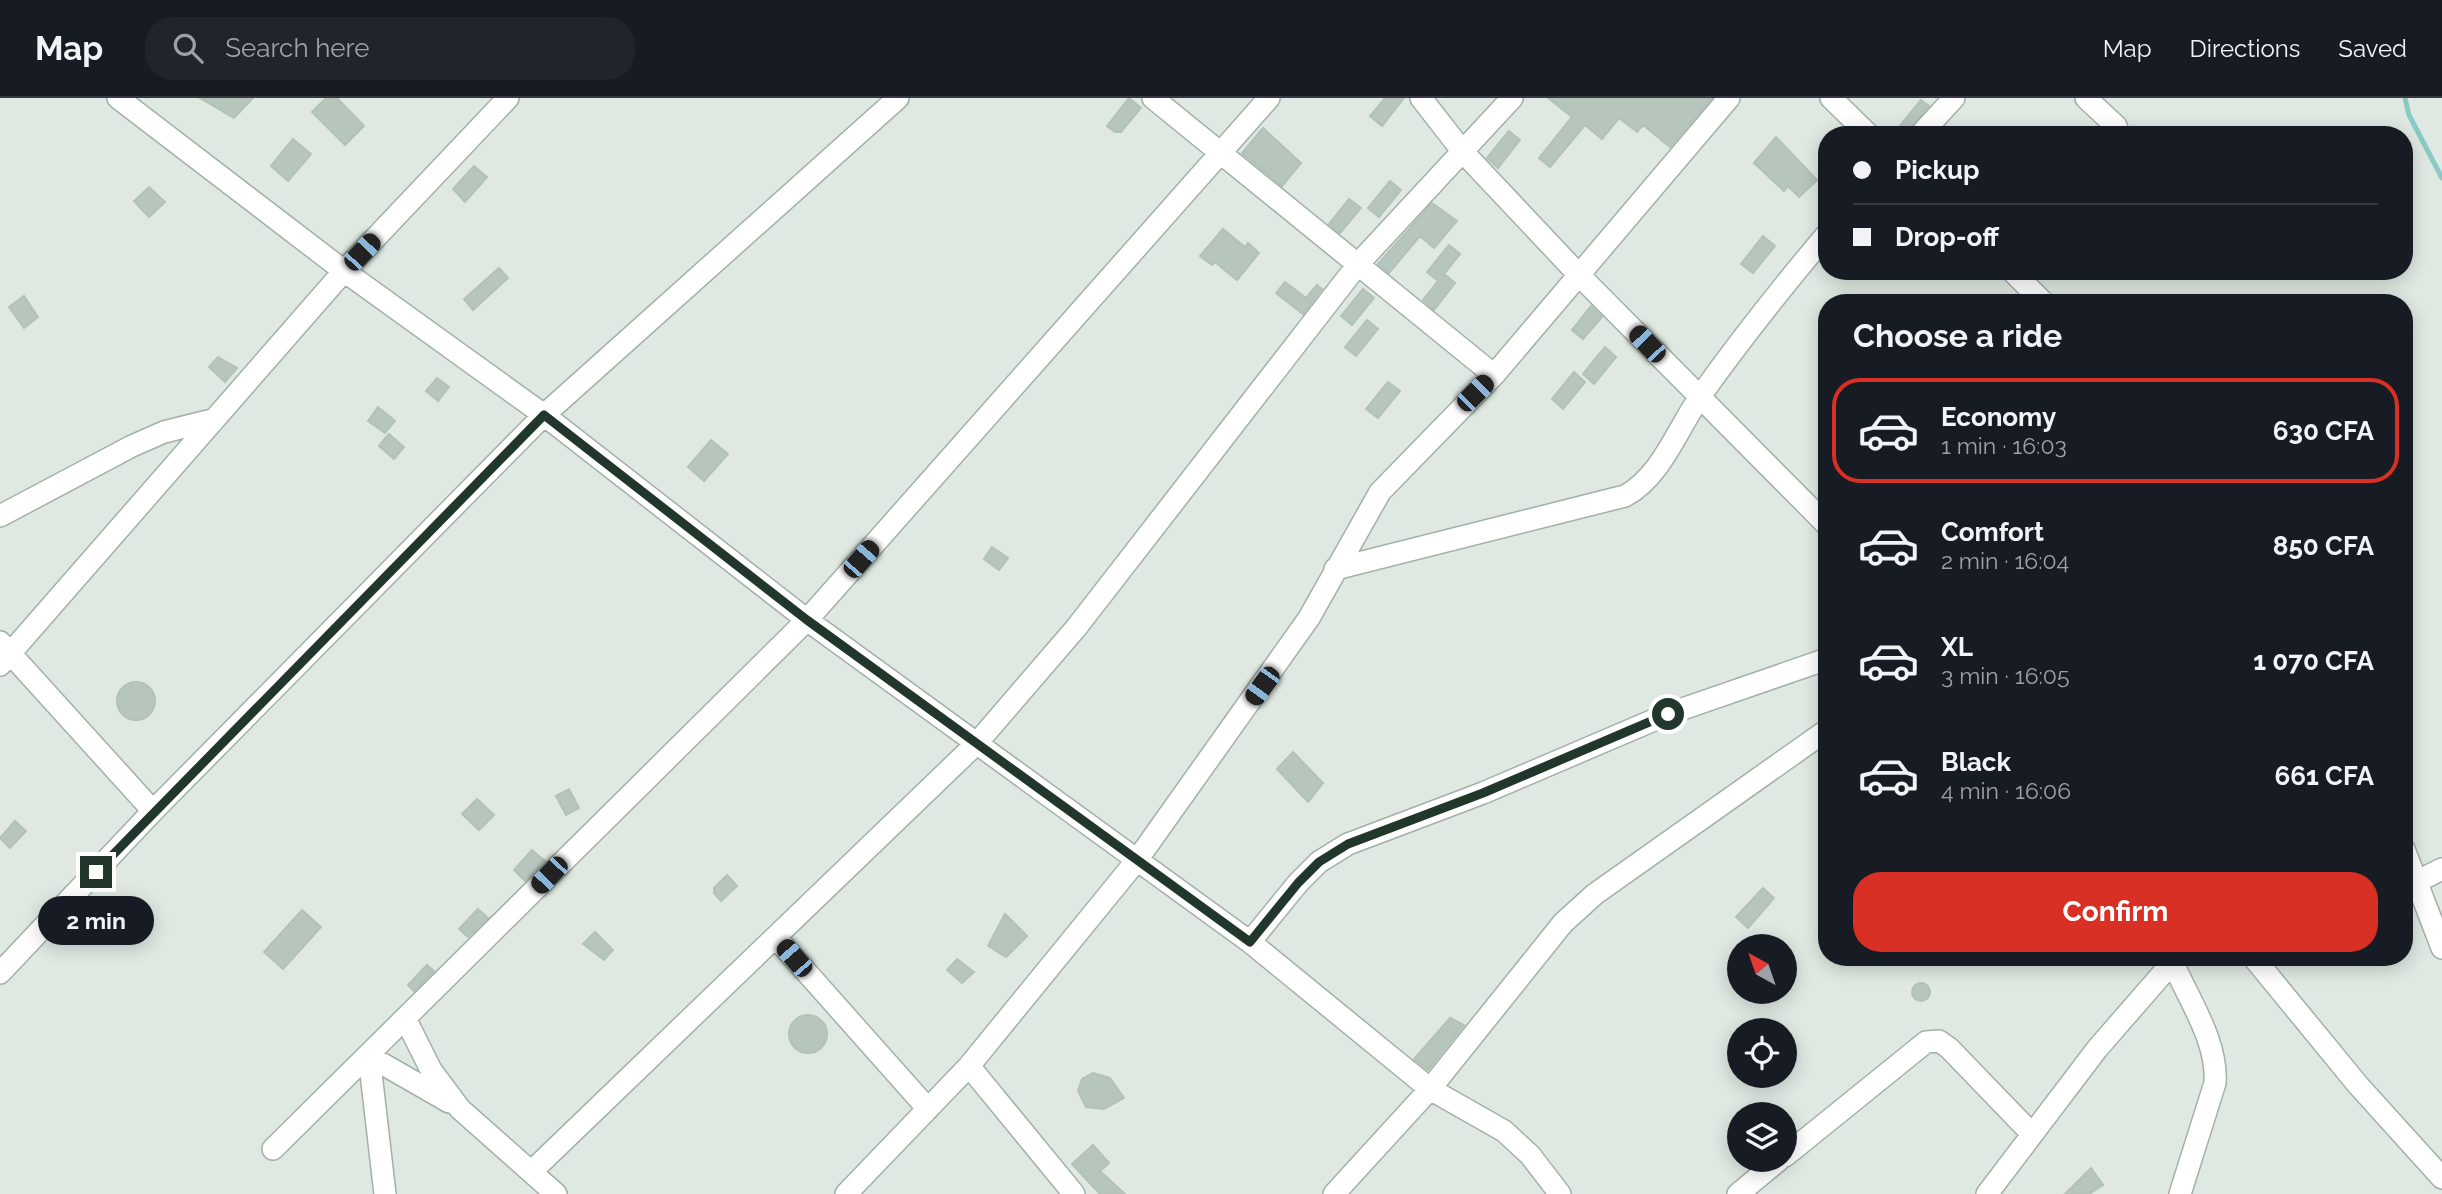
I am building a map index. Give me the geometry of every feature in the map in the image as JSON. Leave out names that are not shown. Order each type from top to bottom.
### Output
[{"type":"street","points":[[118,98],[344,271],[544,415],[807,620],[1250,942],[1430,1089],[1504,1131],[1531,1155],[1560,1194]]},
{"type":"street","points":[[153,811],[4,653],[344,271],[508,98]]},
{"type":"street","points":[[0,973],[153,811],[544,415],[898,98]]},
{"type":"street","points":[[1153,98],[1494,375]]},
{"type":"street","points":[[272,1150],[807,620],[1269,98]]},
{"type":"street","points":[[1421,98],[1463,152],[1577,273],[1818,516]]},
{"type":"street","points":[[532,1171],[777,939],[977,743],[1076,628],[1359,263],[1512,98]]},
{"type":"street","points":[[846,1194],[969,1066],[1137,860],[1310,618],[1380,492],[1494,375],[1577,273],[1729,98]]},
{"type":"street","points":[[1831,98],[1860,126]]},
{"type":"street","points":[[1928,126],[1954,98]]},
{"type":"street","points":[[2086,98],[2116,126]]},
{"type":"street","points":[[1335,569],[1625,496],[1648,478],[1700,397],[1773,298],[1818,245]]},
{"type":"street","points":[[2021,280],[2035,294]]},
{"type":"street","points":[[0,516],[153,437],[212,420]]},
{"type":"street","points":[[1250,942],[1298,883],[1319,862],[1348,844],[1483,793],[1668,714],[1818,662]]},
{"type":"street","points":[[1334,1194],[1430,1089],[1563,923],[1595,894],[1818,736]]},
{"type":"street","points":[[2418,881],[2442,869]]},
{"type":"street","points":[[2413,870],[2442,948]]},
{"type":"street","points":[[777,939],[928,1110]]},
{"type":"street","points":[[1987,1194],[2098,1049],[2170,966]]},
{"type":"street","points":[[2178,966],[2213,1051],[2216,1069],[2180,1194]]},
{"type":"street","points":[[2260,966],[2358,1084],[2442,1178]]},
{"type":"street","points":[[406,1020],[431,1070],[460,1109]]},
{"type":"street","points":[[1797,1146],[1926,1042],[1938,1041],[1950,1048],[2032,1135]]},
{"type":"street","points":[[369,1056],[460,1109],[556,1194]]},
{"type":"street","points":[[369,1056],[385,1194]]},
{"type":"street","points":[[969,1066],[1074,1194]]},
{"type":"street","points":[[1738,1194],[1765,1172]]},
{"type":"building","points":[[200,98],[253,98],[234,118]]},
{"type":"building","points":[[326,98],[337,98],[364,126],[345,145],[312,112]]},
{"type":"building","points":[[1129,98],[1141,108],[1121,132],[1115,132],[1107,126]]},
{"type":"building","points":[[1385,98],[1404,98],[1382,126],[1370,116]]},
{"type":"building","points":[[1548,98],[1712,98],[1670,147],[1643,125],[1637,132],[1619,118],[1602,139],[1585,125],[1550,167],[1539,158],[1572,117]]},
{"type":"building","points":[[1921,100],[1929,106],[1913,126],[1900,126]]},
{"type":"building","points":[[1263,128],[1301,163],[1282,186],[1242,153]]},
{"type":"building","points":[[1509,131],[1520,140],[1498,168],[1487,158]]},
{"type":"building","points":[[1776,137],[1817,180],[1799,197],[1788,186],[1784,191],[1754,163]]},
{"type":"building","points":[[293,139],[311,154],[288,181],[271,166]]},
{"type":"building","points":[[474,166],[487,177],[465,202],[453,189]]},
{"type":"building","points":[[1390,181],[1401,190],[1379,217],[1368,208]]},
{"type":"building","points":[[149,187],[165,202],[149,217],[134,201]]},
{"type":"building","points":[[1349,199],[1361,208],[1340,233],[1329,224]]},
{"type":"building","points":[[1432,203],[1457,221],[1434,248],[1420,236],[1389,273],[1378,264]]},
{"type":"building","points":[[1223,229],[1245,247],[1248,243],[1259,253],[1237,280],[1215,262],[1212,265],[1200,256]]},
{"type":"building","points":[[1763,236],[1775,246],[1753,273],[1741,264]]},
{"type":"building","points":[[1449,245],[1460,254],[1444,274],[1455,283],[1434,310],[1423,300],[1438,281],[1427,272]]},
{"type":"building","points":[[499,268],[508,278],[473,310],[464,299]]},
{"type":"building","points":[[1285,282],[1306,298],[1317,285],[1322,289],[1303,314],[1276,293]]},
{"type":"building","points":[[1363,289],[1374,298],[1352,325],[1341,316]]},
{"type":"building","points":[[24,296],[38,317],[24,328],[9,307]]},
{"type":"building","points":[[1591,306],[1602,317],[1583,339],[1572,330]]},
{"type":"building","points":[[1367,320],[1378,329],[1356,356],[1345,347]]},
{"type":"building","points":[[1605,347],[1616,357],[1594,384],[1583,374]]},
{"type":"building","points":[[218,357],[237,368],[225,382],[209,367]]},
{"type":"building","points":[[1574,372],[1585,382],[1563,409],[1552,399]]},
{"type":"building","points":[[437,378],[449,387],[438,401],[426,391]]},
{"type":"building","points":[[1388,382],[1400,391],[1378,418],[1366,409]]},
{"type":"building","points":[[378,407],[395,421],[385,433],[368,421]]},
{"type":"building","points":[[389,434],[404,447],[394,459],[379,446]]},
{"type":"building","points":[[711,440],[728,454],[704,481],[688,467]]},
{"type":"building","points":[[992,547],[1008,558],[999,570],[984,559]]},
{"type":"building","points":[[136,682],[149,688],[155,701],[149,714],[136,720],[123,714],[117,701],[123,688]]},
{"type":"building","points":[[1293,752],[1323,783],[1308,802],[1277,769]]},
{"type":"building","points":[[569,789],[579,808],[566,815],[556,796]]},
{"type":"building","points":[[477,799],[494,815],[479,830],[462,814]]},
{"type":"building","points":[[15,821],[26,831],[10,848],[0,838]]},
{"type":"building","points":[[532,850],[545,861],[525,881],[514,870]]},
{"type":"building","points":[[727,875],[737,886],[721,901],[714,893],[714,888]]},
{"type":"building","points":[[1763,888],[1774,898],[1748,928],[1736,917]]},
{"type":"building","points":[[478,909],[488,918],[468,937],[459,929]]},
{"type":"building","points":[[302,910],[321,927],[283,969],[264,952]]},
{"type":"building","points":[[1005,914],[1027,936],[1006,957],[988,946]]},
{"type":"building","points":[[595,932],[613,950],[604,960],[583,944]]},
{"type":"building","points":[[957,959],[974,972],[962,983],[947,970]]},
{"type":"building","points":[[427,965],[434,971],[414,991],[408,985]]},
{"type":"building","points":[[1921,983],[1927,986],[1930,992],[1927,998],[1921,1001],[1915,998],[1912,992],[1915,986]]},
{"type":"building","points":[[808,1015],[821,1021],[827,1034],[821,1047],[808,1053],[795,1047],[789,1034],[795,1021]]},
{"type":"building","points":[[1450,1018],[1464,1025],[1428,1070],[1414,1059]]},
{"type":"building","points":[[1093,1073],[1110,1078],[1124,1098],[1104,1109],[1086,1107],[1078,1091],[1082,1079]]},
{"type":"building","points":[[1093,1145],[1109,1163],[1100,1171],[1125,1194],[1100,1194],[1072,1164]]},
{"type":"building","points":[[2091,1168],[2103,1185],[2089,1194],[2065,1194]]},
{"type":"waterway","points":[[2405,98],[2409,115],[2442,178]]},
{"type":"route","points":[[96,872],[544,415],[807,620],[1250,942],[1298,883],[1319,862],[1348,844],[1483,793],[1668,714]]}]
